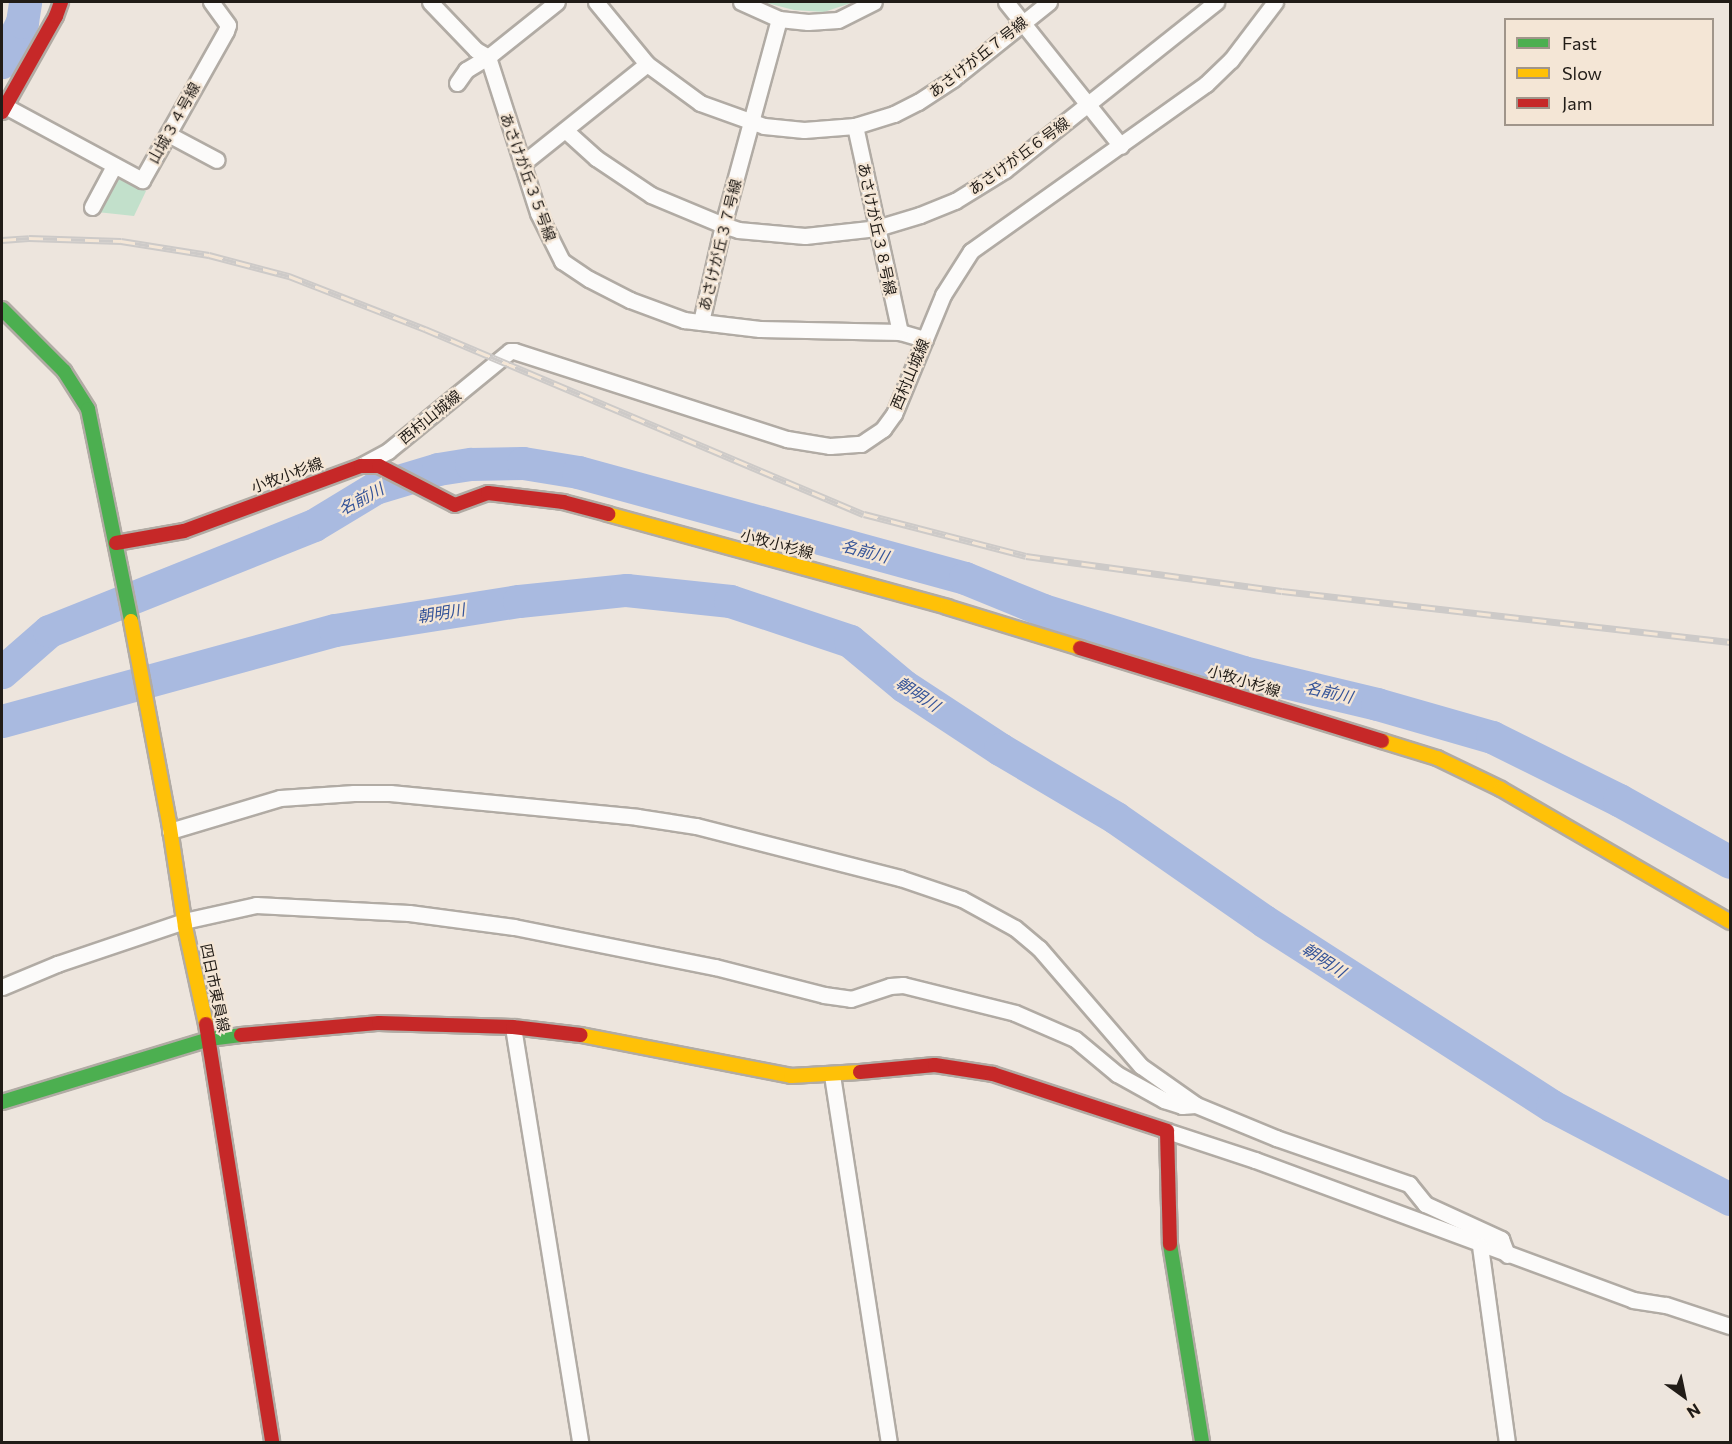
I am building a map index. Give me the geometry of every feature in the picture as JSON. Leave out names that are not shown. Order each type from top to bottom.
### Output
[{"type":"main road","points":[[3,109],[56,16],[61,2]]},
{"type":"main road","points":[[2,310],[64,370],[88,408],[116,543]]},
{"type":"main road","name":"小牧小杉線","points":[[116,543],[183,531],[361,466],[379,466],[456,505],[488,493],[563,502],[947,607],[1437,758],[1502,789],[1731,922]]},
{"type":"main road","name":"四日市東員線","points":[[116,543],[170,826],[184,921],[209,1039],[272,1443]]},
{"type":"main road","points":[[2,1102],[209,1039],[277,1030],[379,1023],[513,1027],[564,1032],[791,1076],[832,1075],[935,1065],[993,1074],[1167,1131],[1168,1232],[1202,1443]]},
{"type":"street","name":"山城３４号線","points":[[3,109],[142,180],[228,25],[211,2]]},
{"type":"street","points":[[430,2],[476,50],[488,57]]},
{"type":"street","points":[[457,83],[466,70],[488,57],[557,2]]},
{"type":"street","name":"あさけが丘７号線","points":[[596,2],[647,64],[700,103],[753,122],[804,130],[855,126],[894,114],[931,95],[1049,2]]},
{"type":"street","points":[[741,2],[779,19],[825,22],[850,15],[874,2]]},
{"type":"street","points":[[1006,2],[1121,146]]},
{"type":"street","name":"あさけが丘６号線","points":[[565,130],[596,158],[651,195],[738,230],[806,236],[877,228],[956,201],[1005,170],[1216,2]]},
{"type":"street","name":"西村山城線","points":[[361,466],[388,451],[510,351],[788,439],[830,446],[861,444],[883,429],[894,414],[943,295],[971,251],[1206,84],[1231,60],[1275,2]]},
{"type":"street","name":"あさけが丘３７号線","points":[[779,19],[753,122],[723,225],[701,322],[760,329],[900,332],[926,339]]},
{"type":"street","name":"あさけが丘３５号線","points":[[488,57],[522,164],[548,236],[559,256],[569,267],[647,307],[684,320],[701,322]]},
{"type":"street","points":[[522,164],[647,64]]},
{"type":"street","name":"あさけが丘３８号線","points":[[855,126],[900,332]]},
{"type":"street","points":[[168,134],[217,160]]},
{"type":"street","points":[[92,207],[114,166]]},
{"type":"street","points":[[170,826],[280,798],[354,793],[390,794],[637,817],[696,826],[900,878],[962,899],[1015,928],[1039,948],[1141,1066],[1196,1105],[1276,1138],[1409,1184],[1425,1204],[1501,1239],[1507,1255]]},
{"type":"street","points":[[2,987],[57,964],[184,921],[256,905],[410,913],[514,927],[693,962],[824,995],[851,999],[890,986],[903,985],[1015,1013],[1075,1039],[1117,1074],[1164,1100],[1182,1106],[1196,1105]]},
{"type":"street","points":[[513,1027],[580,1443]]},
{"type":"street","points":[[832,1075],[889,1443]]},
{"type":"street","points":[[1167,1131],[1255,1160],[1480,1246],[1633,1300],[1666,1305],[1731,1326]]},
{"type":"street","points":[[1480,1246],[1507,1443]]},
{"type":"green space","points":[[763,2],[854,2],[824,12],[794,10]]},
{"type":"green space","points":[[122,177],[146,191],[134,216],[97,212],[113,181]]},
{"type":"waterway","points":[[2,62],[22,22],[25,2]]},
{"type":"waterway","name":"名前川","points":[[2,672],[49,631],[314,525],[375,488],[438,469],[471,464],[523,463],[578,472],[965,578],[1043,610],[1243,672],[1377,704],[1492,737],[1619,800],[1730,862]]},
{"type":"waterway","name":"朝明川","points":[[2,721],[335,630],[519,601],[626,590],[730,601],[850,641],[904,686],[1000,749],[1116,818],[1264,921],[1552,1106],[1730,1199]]},
{"type":"railway","points":[[2,240],[29,238],[121,241],[209,255],[289,276],[425,329],[864,514],[1026,556],[1282,591],[1730,642]]},
{"type":"traffic: fast","points":[[2,309],[64,371],[88,409],[131,621]]},
{"type":"traffic: fast","points":[[2,1102],[209,1039],[241,1035]]},
{"type":"traffic: fast","points":[[1170,1244],[1202,1442]]},
{"type":"traffic: slow","points":[[608,514],[947,607],[1080,648]]},
{"type":"traffic: slow","points":[[131,621],[169,822],[185,927],[206,1024]]},
{"type":"traffic: slow","points":[[1382,741],[1437,758],[1501,789],[1730,922]]},
{"type":"traffic: slow","points":[[581,1035],[791,1076],[860,1072]]},
{"type":"traffic: jam","points":[[2,112],[56,16],[61,2]]},
{"type":"traffic: jam","points":[[116,543],[184,531],[361,466],[379,466],[455,505],[488,493],[563,502],[608,514]]},
{"type":"traffic: jam","points":[[1080,648],[1382,741]]},
{"type":"traffic: jam","points":[[241,1035],[379,1023],[513,1027],[581,1035]]},
{"type":"traffic: jam","points":[[206,1024],[272,1442]]},
{"type":"traffic: jam","points":[[860,1072],[935,1065],[993,1074],[1167,1131],[1170,1244]]}]
